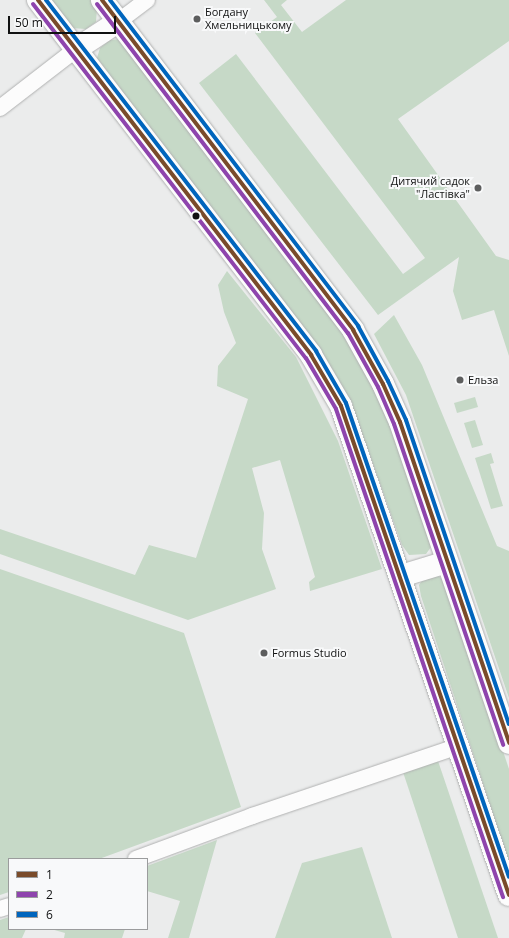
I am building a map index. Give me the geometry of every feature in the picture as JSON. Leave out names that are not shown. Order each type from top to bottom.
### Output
[{"type":"street","points":[[38,0],[311,355],[341,406],[401,576],[509,895]]},
{"type":"street","points":[[102,0],[353,330],[383,384],[400,422],[509,744]]},
{"type":"street","points":[[0,108],[76,50],[147,0]]},
{"type":"street","points":[[401,576],[447,562]]},
{"type":"street","points":[[139,858],[252,816],[459,746]]},
{"type":"green space","points":[[49,0],[91,0],[97,8],[96,22],[86,29],[71,28]]},
{"type":"green space","points":[[264,0],[287,0],[281,5],[302,32],[346,0],[509,0],[509,41],[398,119],[496,256],[509,260],[509,356],[494,310],[462,320],[453,291],[459,257],[378,315],[199,83],[236,54],[403,274],[425,258],[255,33],[277,17]]},
{"type":"green space","points":[[122,39],[343,332],[383,402],[431,547],[426,554],[409,555],[402,545],[353,408],[319,350],[97,58],[100,48],[110,40]]},
{"type":"green space","points":[[227,271],[296,357],[338,441],[382,569],[310,591],[309,582],[315,577],[280,460],[252,468],[264,513],[262,549],[276,589],[188,620],[0,554],[0,529],[135,575],[149,545],[196,558],[248,399],[217,386],[218,366],[236,343],[224,312],[218,285]]},
{"type":"green space","points":[[394,315],[422,365],[497,546],[509,551],[509,698],[406,395],[374,334]]},
{"type":"green space","points":[[475,397],[478,407],[457,413],[454,403]]},
{"type":"green space","points":[[475,420],[483,445],[472,448],[464,423]]},
{"type":"green space","points":[[491,453],[494,463],[490,464],[503,506],[491,509],[475,458]]},
{"type":"green space","points":[[0,569],[184,633],[241,807],[102,858],[8,858],[8,892],[0,895]]},
{"type":"green space","points":[[435,574],[444,580],[448,588],[509,769],[509,862],[421,596],[419,585],[425,576]]},
{"type":"green space","points":[[436,755],[498,938],[458,938],[401,766]]},
{"type":"green space","points":[[217,840],[189,938],[168,938],[180,901],[148,891],[148,866]]},
{"type":"green space","points":[[362,847],[392,938],[275,938],[302,863]]},
{"type":"green space","points":[[8,917],[8,930],[26,930],[22,938],[0,938],[0,920]]},
{"type":"green space","points":[[54,930],[125,930],[122,938],[64,938],[65,933]]},
{"type":"transit line","name":"1","points":[[38,0],[311,355],[341,406],[509,895]]},
{"type":"transit line","name":"6","points":[[46,0],[316,351],[346,403],[509,877]]},
{"type":"transit line","name":"1","points":[[102,0],[353,330],[383,384],[400,422],[509,743]]},
{"type":"transit line","name":"6","points":[[110,0],[358,326],[388,381],[406,420],[509,724]]},
{"type":"transit line","name":"2","points":[[33,4],[306,358],[336,409],[503,897]]},
{"type":"transit line","name":"2","points":[[97,4],[348,333],[378,387],[394,424],[503,745]]},
{"type":"place","name":"Богдану Хмельницькому","points":[[197,19]]},
{"type":"place","name":"Дитячий садок \"Ластівка\"","points":[[478,188]]},
{"type":"place","name":"Ельза","points":[[460,380]]},
{"type":"place","name":"Formus Studio","points":[[264,653]]}]
